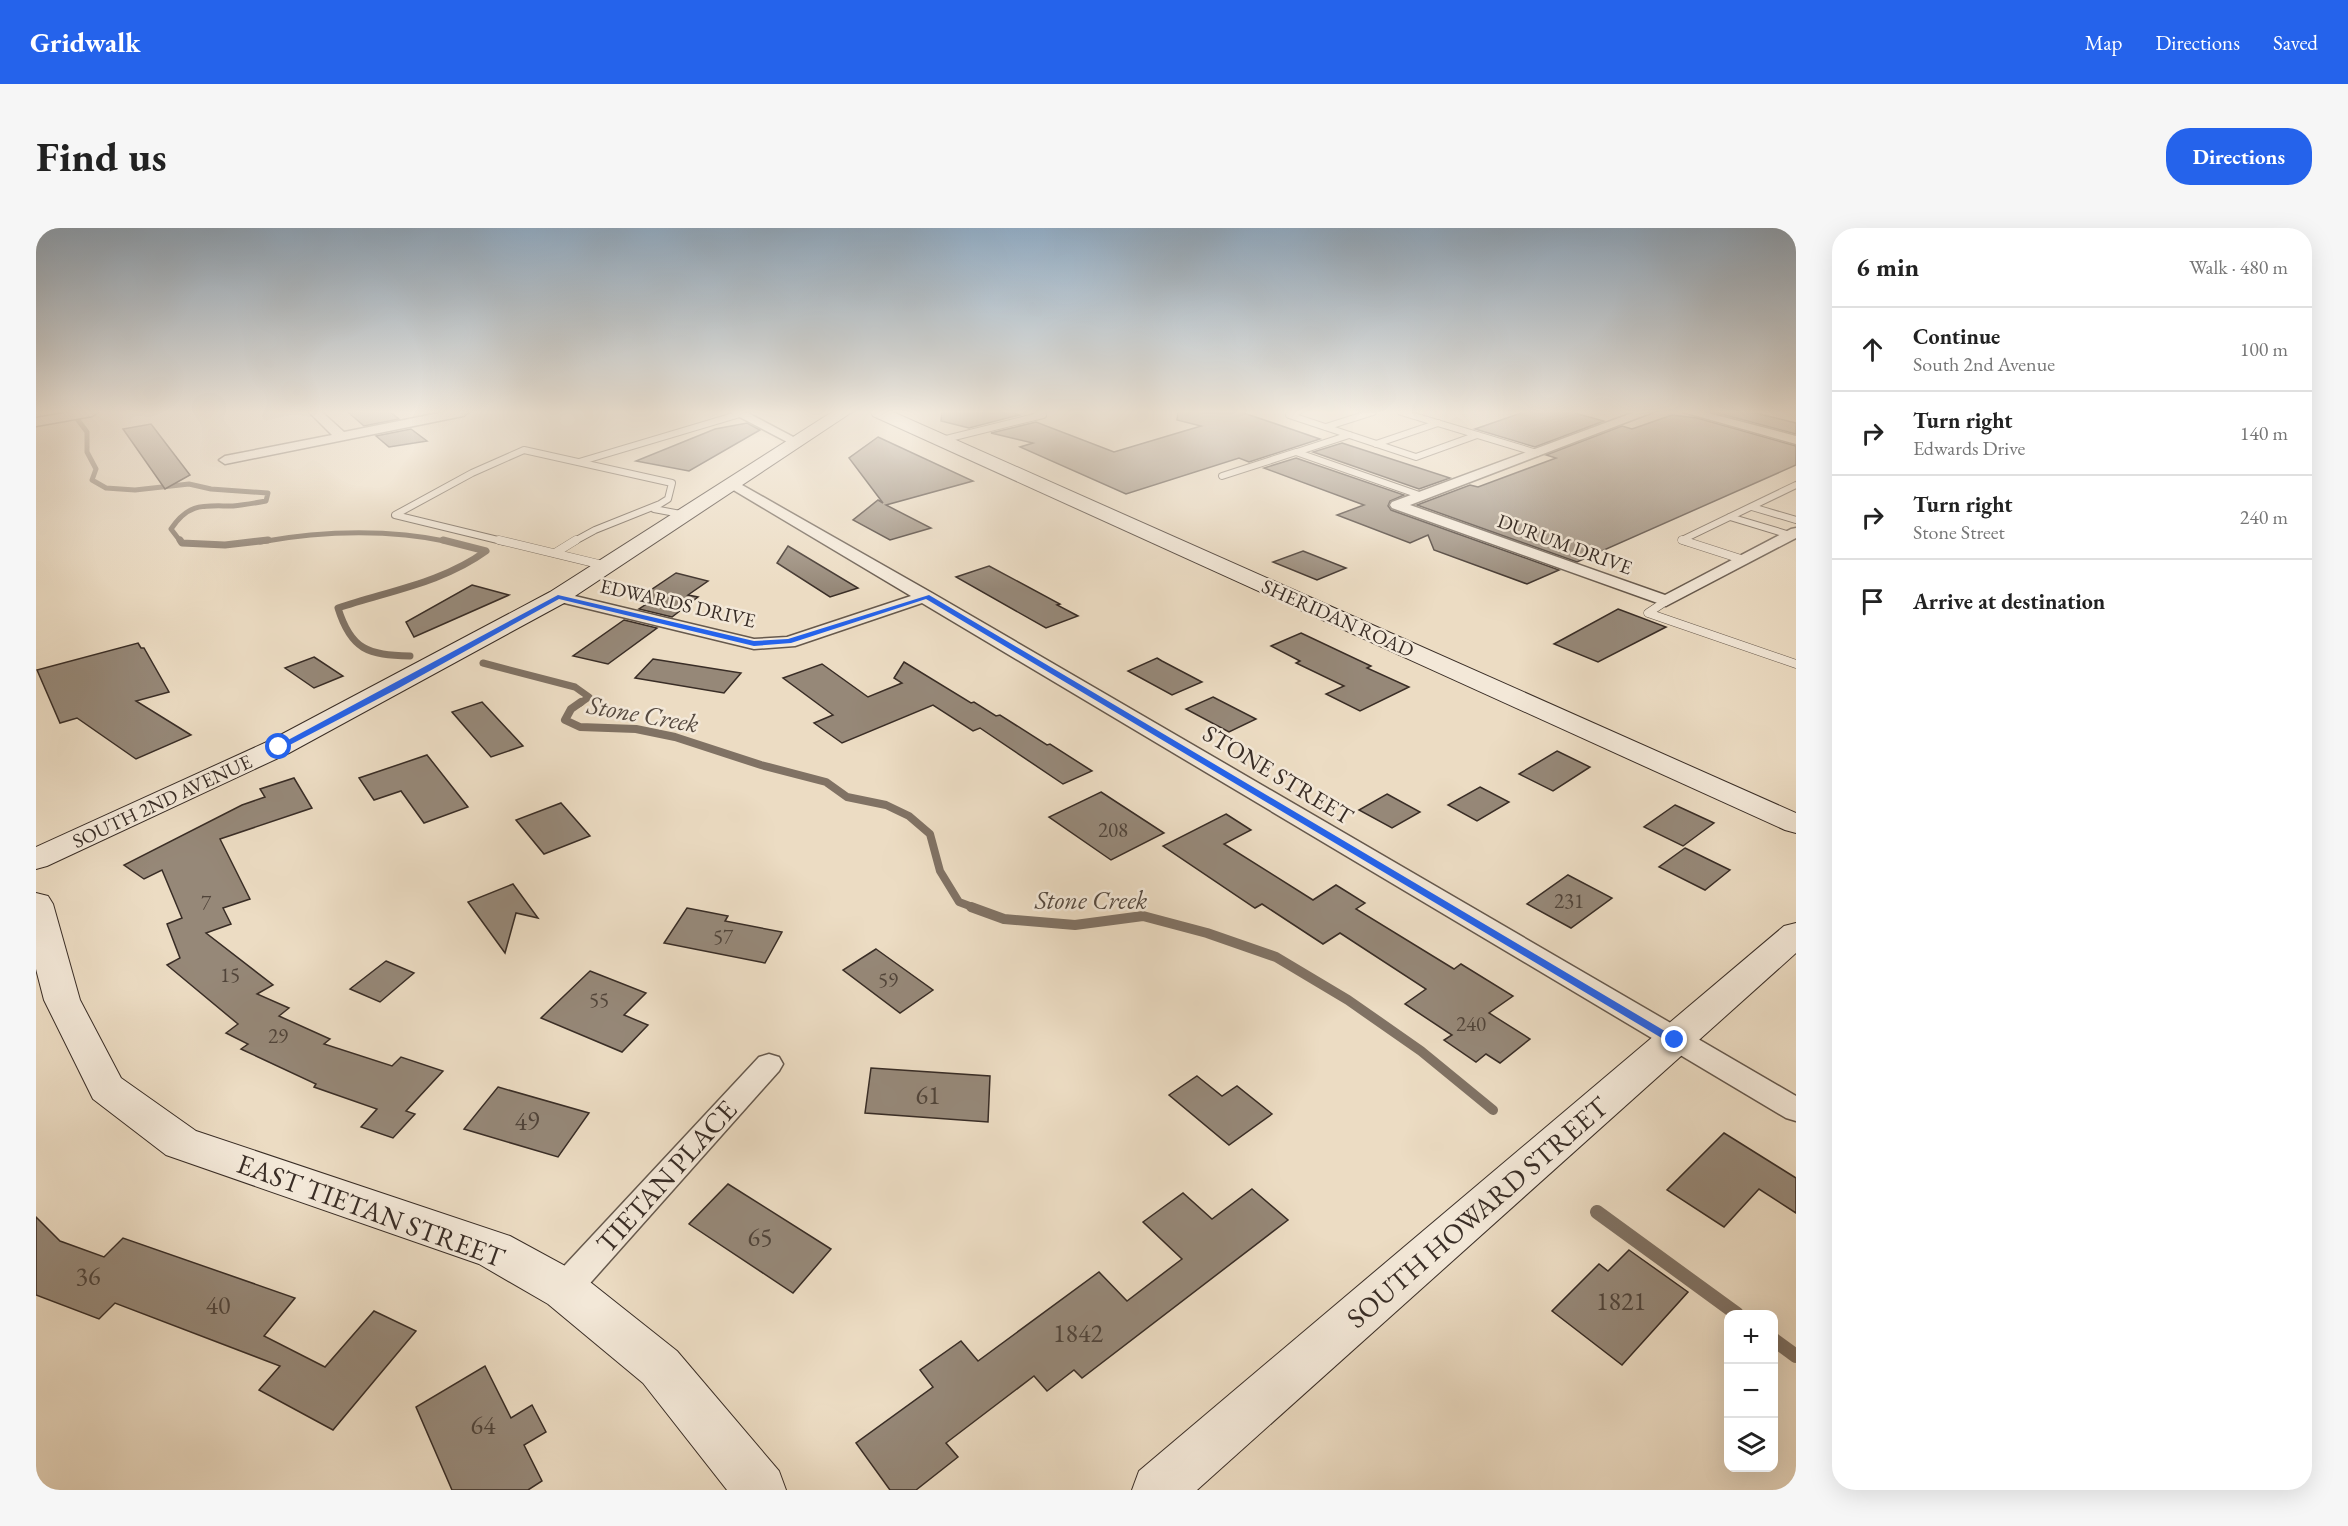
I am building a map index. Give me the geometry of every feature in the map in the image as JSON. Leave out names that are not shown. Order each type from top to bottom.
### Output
[{"type":"main road","name":"SOUTH 2ND AVENUE","points":[[36,859],[279,747],[396,686],[558,597],[755,471]]},
{"type":"main road","name":"SHERIDAN ROAD","points":[[1011,471],[1796,824]]},
{"type":"main road","name":"EAST TIETAN STREET","points":[[36,904],[62,1000],[107,1088],[182,1143],[494,1250],[564,1289],[660,1367],[760,1490]]},
{"type":"main road","name":"SOUTH HOWARD STREET","points":[[1158,1490],[1796,934]]},
{"type":"street","name":"DURUM DRIVE","points":[[1488,471],[1397,505],[1666,601]]},
{"type":"street","name":"STONE STREET","points":[[735,485],[1796,1110]]},
{"type":"street","points":[[1666,601],[1793,534]]},
{"type":"street","name":"EDWARDS DRIVE","points":[[558,597],[754,644],[789,642],[926,596]]},
{"type":"street","name":"TIETAN PLACE","points":[[564,1289],[768,1064]]},
{"type":"lane","points":[[477,471],[395,515],[607,566]]},
{"type":"lane","points":[[555,553],[595,530],[654,508],[668,499],[672,483],[615,471]]},
{"type":"lane","points":[[1222,476],[1238,471]]},
{"type":"lane","points":[[1351,471],[1422,495]]},
{"type":"lane","points":[[1744,560],[1682,540],[1796,485]]},
{"type":"lane","points":[[1752,507],[1796,520]]},
{"type":"lane","points":[[654,508],[687,515]]},
{"type":"lane","points":[[1730,517],[1793,534]]},
{"type":"lane","points":[[1666,601],[1648,613],[1796,664]]},
{"type":"building","points":[[152,471],[187,471],[190,475],[165,489]]},
{"type":"building","points":[[859,471],[951,471],[973,481],[886,505],[931,528],[890,540],[853,520],[878,500],[883,503]]},
{"type":"building","points":[[1074,471],[1199,471],[1126,494]]},
{"type":"building","points":[[1272,471],[1334,471],[1404,495],[1390,501],[1388,506],[1391,510],[1559,570],[1527,584],[1434,550],[1428,535],[1410,543],[1337,515],[1364,505]]},
{"type":"building","points":[[1367,471],[1428,471],[1450,478],[1419,489]]},
{"type":"building","points":[[1521,471],[1783,471],[1577,562],[1417,505],[1470,485],[1478,487]]},
{"type":"building","points":[[788,546],[858,588],[830,597],[777,563]]},
{"type":"building","points":[[1303,551],[1346,568],[1317,580],[1273,562]]},
{"type":"building","points":[[989,566],[1078,616],[1046,628],[956,577]]},
{"type":"building","points":[[676,573],[708,581],[688,595],[698,597],[672,617],[639,609],[651,601],[639,598]]},
{"type":"building","points":[[472,585],[509,595],[414,637],[406,622]]},
{"type":"building","points":[[1618,609],[1666,627],[1598,662],[1554,644]]},
{"type":"building","points":[[624,620],[657,628],[608,664],[573,656]]},
{"type":"building","points":[[1301,633],[1409,687],[1360,711],[1326,694],[1344,686],[1296,663],[1300,661],[1271,646]]},
{"type":"building","points":[[138,643],[141,648],[144,648],[169,692],[136,701],[191,735],[136,759],[77,718],[60,723],[37,670]]},
{"type":"building","points":[[314,657],[343,676],[314,688],[285,668]]},
{"type":"building","points":[[1157,658],[1202,682],[1172,695],[1128,671]]},
{"type":"building","points":[[653,659],[741,673],[724,693],[635,678]]},
{"type":"building","points":[[904,662],[971,703],[974,702],[996,716],[1000,715],[1092,771],[1063,784],[980,728],[973,731],[933,705],[842,743],[814,723],[833,715],[783,678],[822,664],[868,697],[902,683],[894,678]]},
{"type":"building","points":[[1213,697],[1256,719],[1229,732],[1186,709]]},
{"type":"building","points":[[482,702],[523,746],[491,757],[452,712]]},
{"type":"building","points":[[1557,751],[1590,767],[1553,791],[1519,774]]},
{"type":"building","points":[[427,755],[468,807],[424,823],[401,791],[374,800],[359,778]]},
{"type":"building","points":[[294,778],[312,808],[220,839],[250,899],[223,908],[231,924],[206,933],[273,985],[257,994],[289,1008],[279,1016],[330,1039],[324,1044],[392,1066],[401,1057],[443,1071],[406,1111],[415,1114],[393,1138],[361,1127],[377,1109],[314,1087],[316,1084],[241,1049],[248,1044],[226,1033],[238,1024],[167,965],[180,958],[167,924],[182,918],[162,870],[144,879],[124,865],[242,805],[265,797],[260,789]]},
{"type":"building","points":[[1480,787],[1509,802],[1477,821],[1448,805]]},
{"type":"building","points":[[1101,792],[1164,833],[1111,860],[1049,817]]},
{"type":"building","points":[[1387,794],[1420,812],[1392,828],[1359,810]]},
{"type":"building","points":[[561,803],[590,836],[544,854],[516,820]]},
{"type":"building","points":[[1675,805],[1714,823],[1683,846],[1644,827]]},
{"type":"building","points":[[1226,814],[1251,830],[1224,844],[1313,900],[1336,885],[1365,903],[1356,909],[1454,969],[1461,964],[1513,996],[1489,1013],[1530,1039],[1500,1063],[1486,1054],[1476,1062],[1444,1040],[1452,1035],[1405,1004],[1426,989],[1340,933],[1323,944],[1262,904],[1255,908],[1163,846]]},
{"type":"building","points":[[1685,848],[1730,870],[1705,890],[1659,867]]},
{"type":"building","points":[[1568,875],[1612,898],[1571,928],[1527,904]]},
{"type":"building","points":[[513,884],[538,918],[516,913],[505,953],[468,902]]},
{"type":"building","points":[[687,908],[728,916],[725,921],[782,932],[765,963],[664,943]]},
{"type":"building","points":[[876,949],[933,990],[900,1013],[843,970]]},
{"type":"building","points":[[386,961],[414,973],[380,1002],[350,989]]},
{"type":"building","points":[[590,971],[646,993],[624,1015],[648,1025],[622,1052],[541,1018]]},
{"type":"building","points":[[871,1068],[990,1076],[988,1122],[865,1113]]},
{"type":"building","points":[[1197,1076],[1222,1096],[1237,1086],[1272,1114],[1229,1145],[1169,1095]]},
{"type":"building","points":[[498,1087],[589,1113],[558,1157],[464,1129]]},
{"type":"building","points":[[1724,1133],[1796,1178],[1796,1213],[1759,1189],[1724,1227],[1667,1190]]},
{"type":"building","points":[[728,1184],[831,1249],[793,1293],[689,1224]]},
{"type":"building","points":[[1252,1189],[1288,1220],[1082,1378],[1074,1370],[1047,1391],[1034,1376],[946,1443],[958,1457],[916,1490],[890,1490],[856,1443],[933,1387],[920,1370],[961,1341],[978,1361],[1099,1272],[1127,1301],[1182,1259],[1143,1222],[1183,1193],[1212,1219]]},
{"type":"building","points":[[36,1217],[60,1241],[104,1257],[123,1238],[295,1298],[264,1336],[325,1367],[374,1311],[416,1331],[333,1430],[259,1390],[280,1366],[115,1303],[99,1319],[36,1295]]},
{"type":"building","points":[[1629,1250],[1688,1292],[1622,1365],[1552,1311],[1599,1264],[1608,1271]]},
{"type":"building","points":[[485,1366],[511,1418],[532,1405],[546,1432],[524,1445],[542,1481],[528,1490],[452,1490],[416,1407]]},
{"type":"waterway","name":"Stone Creek","points":[[95,471],[92,480],[106,488],[135,490],[189,484],[211,489],[268,493],[266,501],[233,506],[205,506],[191,510],[184,514],[171,529],[181,542]]},
{"type":"waterway","name":"Stone Creek","points":[[260,542],[283,538],[355,533],[403,535],[450,542]]},
{"type":"waterway","name":"Stone Creek","points":[[180,540],[182,543],[225,545],[268,540]]},
{"type":"waterway","name":"Stone Creek","points":[[410,656],[383,654],[363,647],[349,633],[338,608],[433,579],[486,551],[443,540]]},
{"type":"waterway","name":"Stone Creek","points":[[483,663],[575,687],[589,697],[579,704]]},
{"type":"waterway","name":"Stone Creek","points":[[581,702],[571,709],[565,720],[580,727],[636,729],[675,737],[761,765],[826,782],[847,797],[886,805],[909,816],[930,834],[940,871],[959,902],[975,908]]},
{"type":"waterway","name":"Stone Creek","points":[[971,907],[1004,919],[1075,925],[1143,916],[1207,933],[1276,957],[1348,1000],[1421,1051],[1493,1110]]},
{"type":"waterway","name":"Stone Creek","points":[[1597,1212],[1732,1310]]},
{"type":"waterway","name":"Stone Creek","points":[[1778,1343],[1796,1356]]},
{"type":"route","points":[[279,747],[558,597],[754,644],[789,642],[926,596],[1675,1040]]}]
